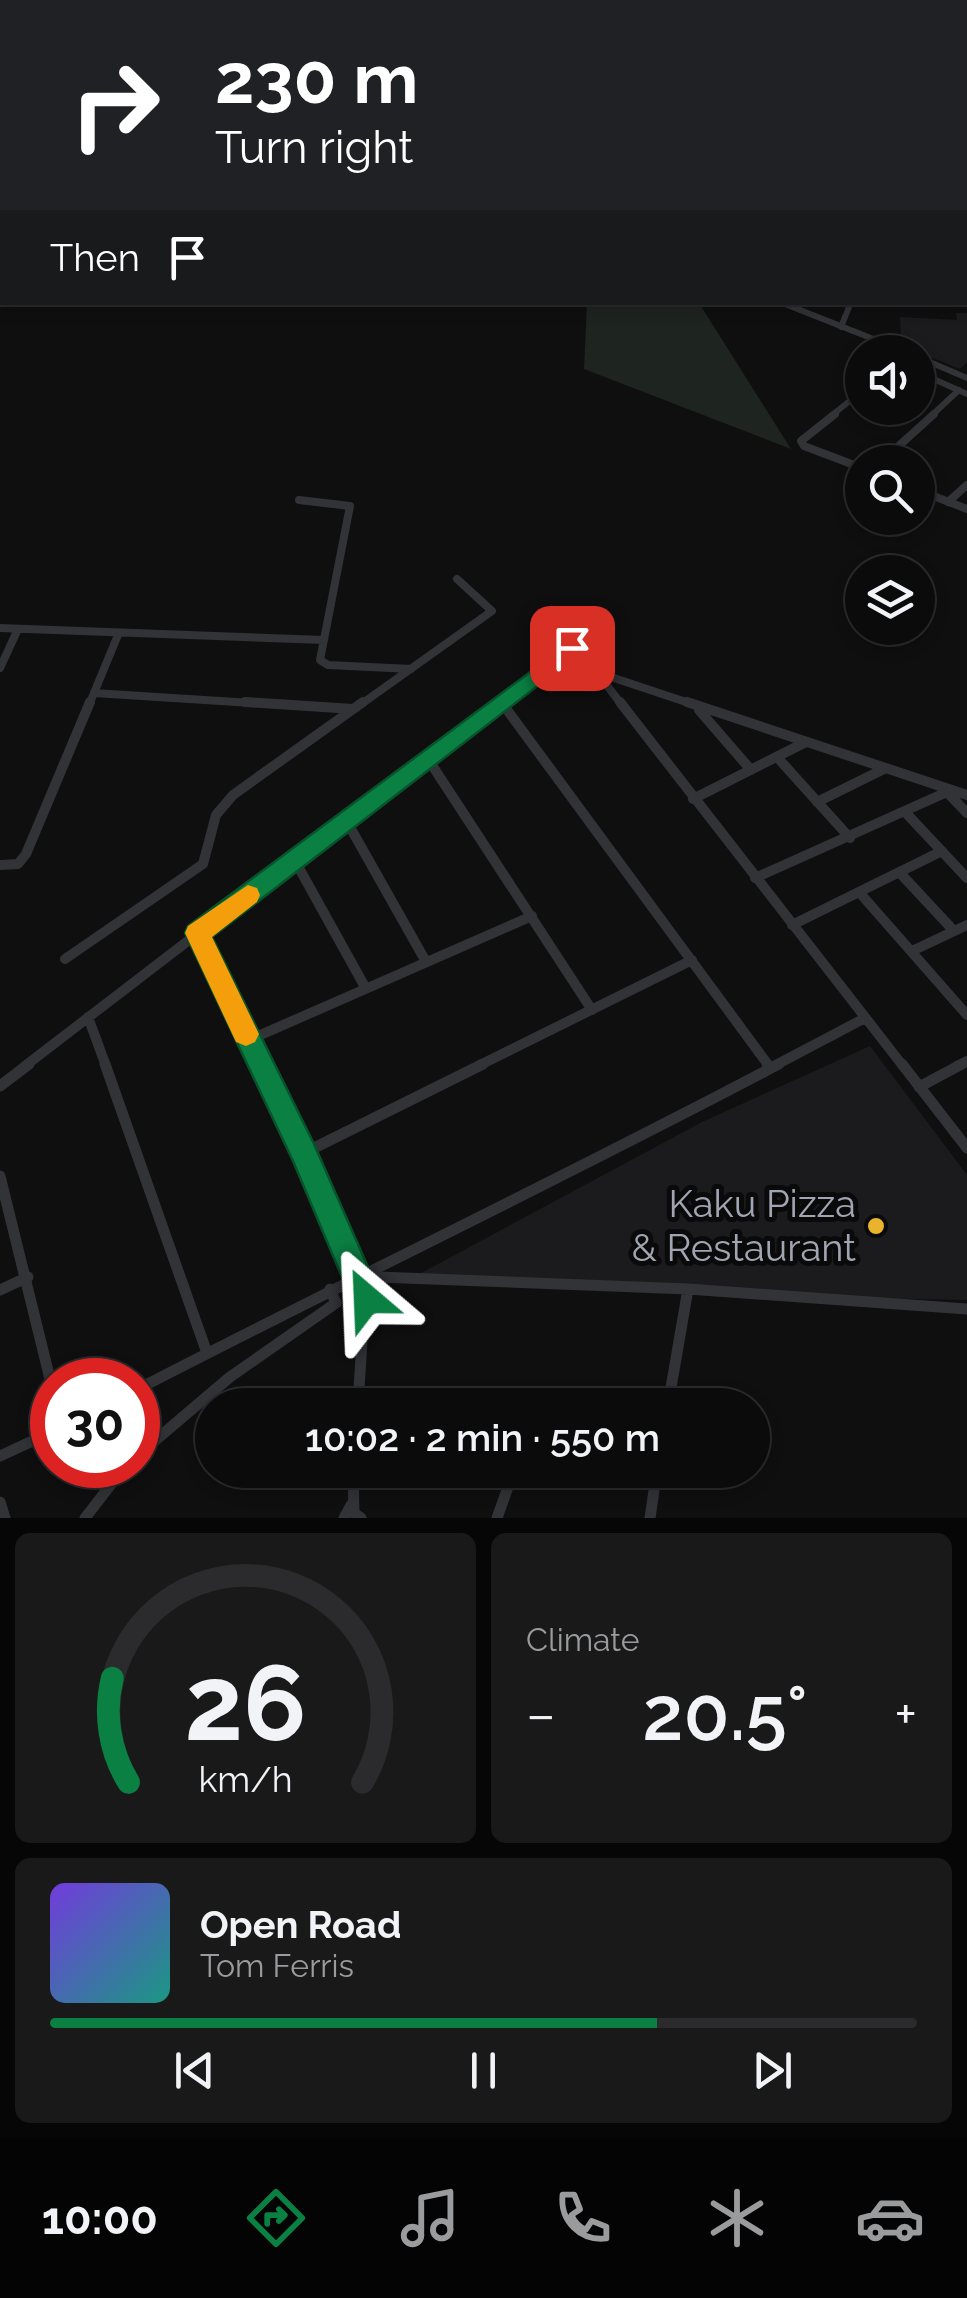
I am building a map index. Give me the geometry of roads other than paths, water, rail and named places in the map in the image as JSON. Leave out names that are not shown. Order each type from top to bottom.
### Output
[{"type":"street","points":[[776,305],[850,335]]},
{"type":"street","points":[[788,305],[862,335]]},
{"type":"street","points":[[840,326],[850,305]]},
{"type":"street","points":[[935,370],[965,387]]},
{"type":"street","points":[[935,377],[965,387]]},
{"type":"street","points":[[900,445],[965,387]]},
{"type":"street","points":[[845,405],[802,441],[804,446],[845,462]]},
{"type":"street","points":[[948,502],[967,485]]},
{"type":"street","points":[[935,497],[967,509]]},
{"type":"street","points":[[299,500],[350,506],[322,663],[411,669]]},
{"type":"street","points":[[65,958],[203,864],[222,805],[492,611],[457,579]]},
{"type":"street","points":[[0,628],[324,640]]},
{"type":"street","points":[[0,668],[18,629]]},
{"type":"street","points":[[0,865],[18,864],[26,854],[118,635]]},
{"type":"street","points":[[0,1086],[568,649],[576,650],[596,672],[967,1148]]},
{"type":"street","points":[[596,672],[967,795]]},
{"type":"street","points":[[94,693],[354,709]]},
{"type":"street","points":[[502,703],[770,1068]]},
{"type":"street","points":[[698,708],[751,770]]},
{"type":"street","points":[[693,799],[804,744]]},
{"type":"street","points":[[777,757],[850,838]]},
{"type":"street","points":[[428,759],[592,1010]]},
{"type":"street","points":[[817,802],[884,769]]},
{"type":"street","points":[[756,878],[906,813],[945,790]]},
{"type":"street","points":[[945,790],[967,813]]},
{"type":"street","points":[[906,813],[967,878]]},
{"type":"street","points":[[346,820],[426,960]]},
{"type":"street","points":[[792,925],[942,851]]},
{"type":"street","points":[[294,860],[365,987]]},
{"type":"street","points":[[900,872],[954,931]]},
{"type":"street","points":[[858,892],[967,1015]]},
{"type":"street","points":[[248,1040],[532,916]]},
{"type":"street","points":[[912,951],[967,925]]},
{"type":"street","points":[[197,933],[304,1153],[367,1299],[359,1388]]},
{"type":"street","points":[[304,1153],[692,960]]},
{"type":"street","points":[[953,999],[967,992]]},
{"type":"street","points":[[88,1018],[208,1353]]},
{"type":"street","points":[[160,1377],[330,1289],[564,1178],[865,1018]]},
{"type":"street","points":[[918,1086],[967,1061]]},
{"type":"street","points":[[0,1176],[46,1358]]},
{"type":"street","points":[[0,1290],[28,1277]]},
{"type":"street","points":[[357,1278],[688,1289],[967,1309]]},
{"type":"street","points":[[160,1436],[230,1377],[336,1303],[330,1289]]},
{"type":"street","points":[[671,1388],[688,1289]]},
{"type":"street","points":[[0,1456],[30,1442]]},
{"type":"street","points":[[86,1518],[109,1488]]},
{"type":"street","points":[[497,1518],[508,1488]]},
{"type":"street","points":[[650,1518],[654,1488]]},
{"type":"street","points":[[0,1502],[5,1518]]},
{"type":"street","points":[[348,1511],[361,1518]]},
{"type":"place","name":"Kaku Pizza & Restaurant","points":[[876,1226]]}]
